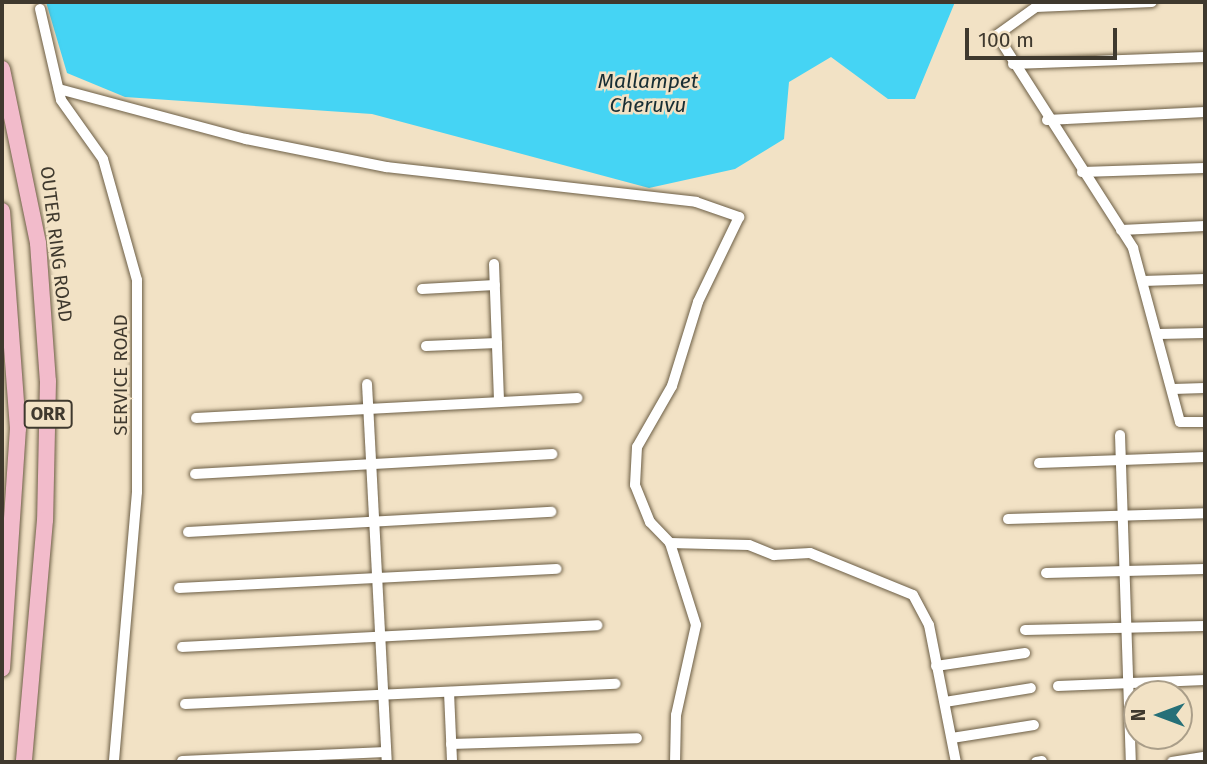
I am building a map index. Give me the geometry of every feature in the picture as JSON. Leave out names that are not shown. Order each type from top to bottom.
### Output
[{"type":"highway","name":"OUTER RING ROAD","points":[[2,69],[31,197],[47,335],[46,509],[24,762]]},
{"type":"highway","name":"ORR","points":[[2,212],[18,428],[2,668]]},
{"type":"street","points":[[1152,2],[1040,4],[997,35],[1047,120],[1121,230],[1143,281],[1180,422],[1205,422]]},
{"type":"street","name":"SERVICE ROAD","points":[[40,9],[68,116],[103,159],[112,182],[140,320],[131,597],[114,762]]},
{"type":"street","points":[[1013,64],[1205,57]]},
{"type":"street","points":[[59,89],[246,139],[386,167],[696,202],[739,218],[698,302],[672,386],[637,447],[635,485],[650,522],[670,543],[696,625],[676,715],[675,762]]},
{"type":"street","points":[[1047,120],[1205,112]]},
{"type":"street","points":[[1082,173],[1205,168]]},
{"type":"street","points":[[1121,230],[1205,226]]},
{"type":"street","points":[[494,264],[499,401]]},
{"type":"street","points":[[1143,281],[1205,279]]},
{"type":"street","points":[[422,289],[495,285]]},
{"type":"street","points":[[1158,334],[1205,333]]},
{"type":"street","points":[[426,346],[497,343]]},
{"type":"street","points":[[182,761],[387,757],[368,384]]},
{"type":"street","points":[[1173,389],[1205,388]]},
{"type":"street","points":[[196,418],[576,398]]},
{"type":"street","points":[[1120,435],[1127,680]]},
{"type":"street","points":[[195,474],[552,454]]},
{"type":"street","points":[[1039,463],[1205,457]]},
{"type":"street","points":[[188,532],[551,512]]},
{"type":"street","points":[[1008,519],[1205,513]]},
{"type":"street","points":[[670,543],[749,545],[774,555],[810,553],[906,590],[920,601],[945,702],[956,762]]},
{"type":"street","points":[[179,588],[557,569]]},
{"type":"street","points":[[1046,573],[1205,569]]},
{"type":"street","points":[[182,647],[597,625]]},
{"type":"street","points":[[1026,630],[1205,625]]},
{"type":"street","points":[[936,666],[1025,653]]},
{"type":"street","points":[[1058,686],[1123,682]]},
{"type":"street","points":[[185,704],[616,684]]},
{"type":"street","points":[[945,702],[1031,688]]},
{"type":"street","points":[[449,692],[452,762]]},
{"type":"street","points":[[953,738],[1034,725]]},
{"type":"street","points":[[451,744],[637,738]]},
{"type":"street","points":[[1172,762],[1205,757]]},
{"type":"water","name":"Mallampet Cheruvu","points":[[46,2],[955,2],[915,99],[888,99],[831,57],[789,82],[784,139],[735,169],[649,188],[372,114],[125,97],[67,73]]}]
